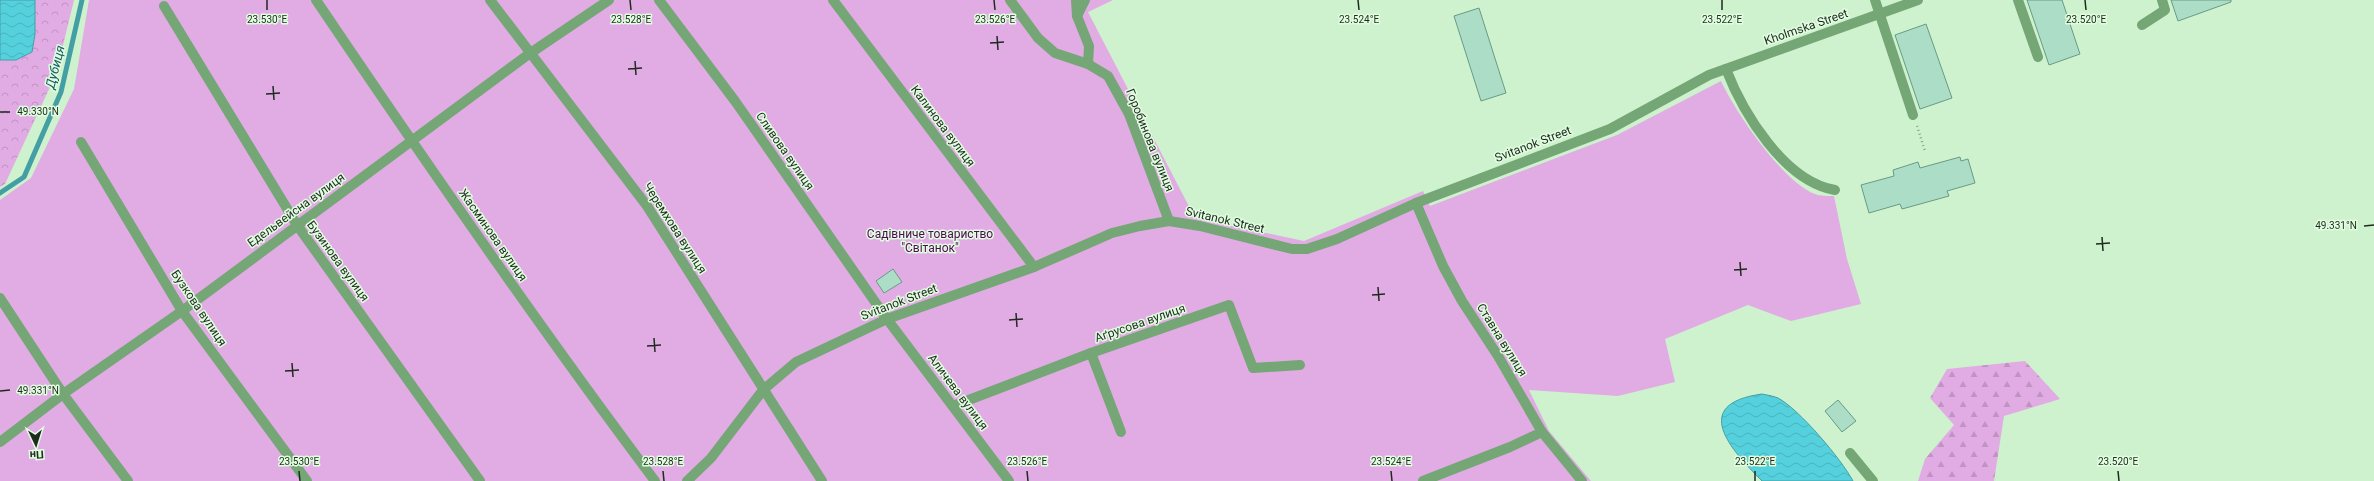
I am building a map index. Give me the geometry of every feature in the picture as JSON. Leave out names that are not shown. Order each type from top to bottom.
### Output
[{"type":"street","name":"Жасминова вулиця","points":[[316,0],[412,142],[568,366],[655,481]]},
{"type":"street","name":"Черемхова вулиця","points":[[490,0],[529,54],[565,96],[647,206],[822,481]]},
{"type":"street","name":"Едельвейсна вулиця","points":[[0,442],[63,394],[182,311],[529,54],[609,0]]},
{"type":"street","name":"Сливова вулиця","points":[[659,0],[735,101],[887,319]]},
{"type":"street","name":"Калинова вулиця","points":[[833,0],[1034,267]]},
{"type":"street","name":"Горобинова вулиця","points":[[1010,0],[1038,38],[1055,53],[1088,64],[1108,76],[1128,114],[1170,221]]},
{"type":"street","points":[[1076,0],[1077,16],[1089,46],[1088,64]]},
{"type":"street","points":[[1077,16],[1086,0]]},
{"type":"street","points":[[1875,0],[1913,115]]},
{"type":"street","name":"Kholmska Street","points":[[1726,69],[1880,15],[1918,0]]},
{"type":"street","points":[[2018,0],[2038,57]]},
{"type":"street","points":[[2142,25],[2165,10],[2162,0]]},
{"type":"street","name":"Бузинова вулиця","points":[[164,6],[297,225],[480,481]]},
{"type":"street","name":"Svitanok Street","points":[[688,481],[711,458],[763,390],[796,362],[887,319],[1034,267],[1112,234],[1170,221],[1200,226],[1292,249],[1307,249],[1337,239],[1416,203],[1610,128],[1708,75],[1726,69]]},
{"type":"street","points":[[1726,69],[1737,96],[1747,113],[1781,157],[1811,183],[1834,190]]},
{"type":"street","name":"Бузкова вулиця","points":[[81,142],[182,311],[307,481]]},
{"type":"street","name":"Ставна вулиця","points":[[1416,203],[1452,283],[1542,432],[1582,481]]},
{"type":"street","points":[[0,298],[63,394],[128,481]]},
{"type":"street","name":"Аґрусова вулиця","points":[[953,406],[1091,353],[1229,306],[1253,368],[1300,365]]},
{"type":"street","name":"Аличева вулиця","points":[[887,319],[1009,481]]},
{"type":"street","points":[[1091,353],[1121,432]]},
{"type":"street","points":[[1424,481],[1510,447],[1542,432]]},
{"type":"street","points":[[1850,453],[1873,481]]},
{"type":"path","points":[[1913,115],[1925,151]]},
{"type":"green space","points":[[0,0],[74,0],[56,74],[5,184],[0,187]]},
{"type":"green space","name":"Садівниче товариство \"Світанок\"","points":[[89,0],[1113,0],[1088,12],[1195,218],[1304,241],[1423,191],[1430,206],[1617,135],[1721,81],[1737,110],[1761,145],[1788,175],[1802,187],[1815,194],[1822,196],[1834,196],[1847,259],[1861,304],[1791,321],[1748,305],[1665,339],[1675,382],[1618,396],[1529,390],[1549,431],[1591,481],[0,481],[0,200],[31,178],[74,89]]},
{"type":"green space","points":[[2025,361],[2060,399],[2004,416],[1994,481],[1918,481],[1925,459],[1954,425],[1930,398],[1947,369]]},
{"type":"water","points":[[0,0],[35,0],[35,34],[32,52],[16,60],[0,60]]},
{"type":"water","points":[[1762,394],[1778,398],[1797,413],[1830,448],[1853,481],[1762,481],[1739,456],[1729,442],[1723,430],[1722,418],[1727,407],[1740,399]]},
{"type":"building","points":[[2027,0],[2062,0],[2080,54],[2049,65]]},
{"type":"building","points":[[2171,0],[2231,0],[2231,2],[2178,21]]},
{"type":"building","points":[[1479,8],[1506,93],[1481,101],[1454,16]]},
{"type":"building","points":[[1926,24],[1952,98],[1920,109],[1895,35]]},
{"type":"building","points":[[1960,157],[1961,161],[1968,159],[1975,183],[1947,191],[1949,196],[1902,209],[1900,204],[1869,213],[1861,185],[1894,176],[1893,170],[1918,162],[1920,168]]},
{"type":"building","points":[[893,269],[902,282],[884,293],[876,281]]},
{"type":"building","points":[[1838,400],[1856,421],[1842,432],[1825,411]]},
{"type":"waterway","name":"Дубиця","points":[[0,193],[24,177],[61,92],[82,0]]}]
